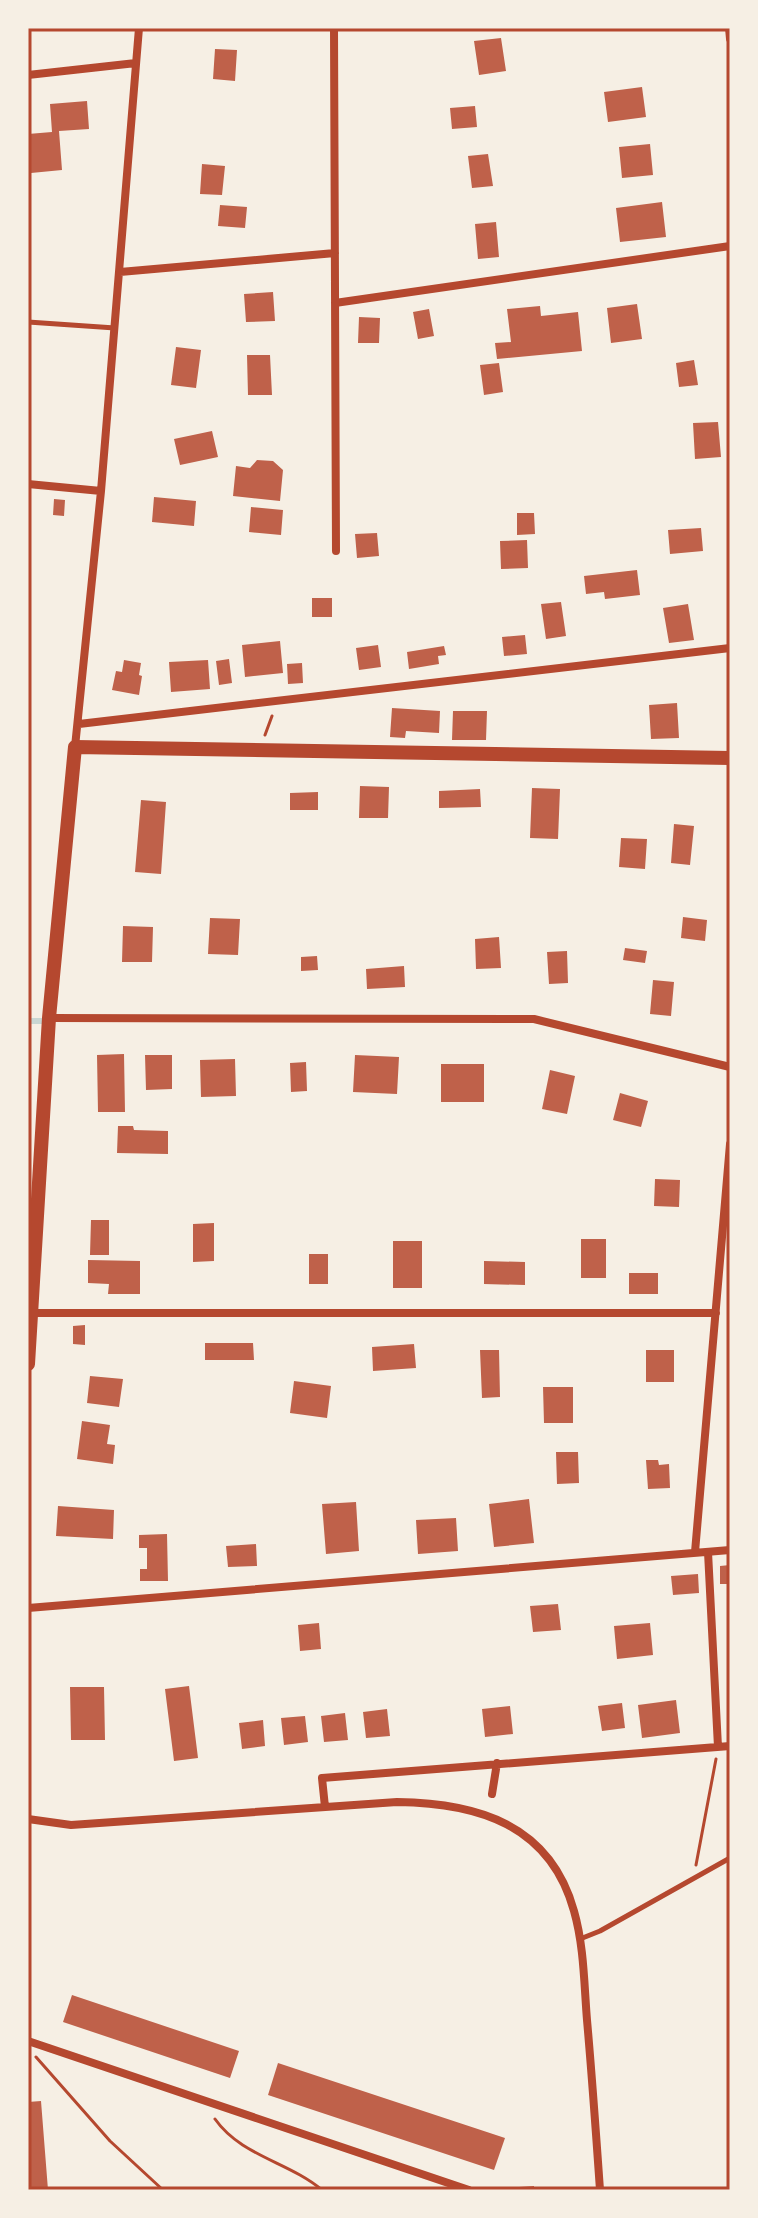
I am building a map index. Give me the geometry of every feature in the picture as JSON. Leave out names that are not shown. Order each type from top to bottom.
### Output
[{"type":"street","points":[[28,1364],[49,1018],[101,491],[139,28]]},
{"type":"street","points":[[334,28],[336,551]]},
{"type":"street","points":[[729,28],[730,39]]},
{"type":"street","points":[[28,75],[136,63]]},
{"type":"street","points":[[335,303],[730,246]]},
{"type":"street","points":[[120,272],[335,253]]},
{"type":"street","points":[[28,484],[101,491]]},
{"type":"street","points":[[79,724],[730,648]]},
{"type":"street","points":[[75,747],[730,758]]},
{"type":"street","points":[[49,1018],[534,1019],[730,1067]]},
{"type":"street","points":[[695,1552],[730,1144]]},
{"type":"street","points":[[32,1313],[716,1313]]},
{"type":"street","points":[[28,1608],[730,1550]]},
{"type":"street","points":[[708,1552],[718,1747]]},
{"type":"street","points":[[325,1807],[322,1778],[730,1746]]},
{"type":"street","points":[[492,1794],[497,1763]]},
{"type":"street","points":[[28,1819],[71,1825],[435,1802],[486,1813],[511,1826],[549,1860],[563,1881],[574,1908],[580,1939],[600,2190]]},
{"type":"street","points":[[28,2041],[469,2190]]},
{"type":"lane","points":[[28,322],[115,329]]},
{"type":"lane","points":[[580,1939],[600,1931],[730,1858]]},
{"type":"path","points":[[260,750],[277,702]]},
{"type":"path","points":[[694,1876],[718,1747]]},
{"type":"path","points":[[28,2049],[110,2141],[163,2190]]},
{"type":"path","points":[[202,2100],[226,2134],[310,2180],[322,2190]]},
{"type":"building","points":[[501,38],[506,71],[479,75],[474,41]]},
{"type":"building","points":[[215,49],[237,50],[235,81],[213,79]]},
{"type":"building","points":[[642,87],[646,117],[608,122],[604,92]]},
{"type":"building","points":[[87,101],[89,129],[59,131],[62,170],[31,173],[28,134],[52,132],[50,104]]},
{"type":"building","points":[[475,106],[477,127],[452,129],[450,108]]},
{"type":"building","points":[[650,144],[653,175],[622,178],[619,147]]},
{"type":"building","points":[[488,154],[493,186],[472,188],[468,156]]},
{"type":"building","points":[[202,164],[225,166],[222,195],[200,194]]},
{"type":"building","points":[[662,202],[666,237],[620,242],[616,208]]},
{"type":"building","points":[[220,205],[247,207],[245,228],[218,226]]},
{"type":"building","points":[[496,222],[499,257],[478,259],[475,224]]},
{"type":"building","points":[[273,292],[275,321],[246,322],[244,294]]},
{"type":"building","points":[[637,304],[642,339],[611,343],[607,308]]},
{"type":"building","points":[[540,306],[541,316],[578,312],[582,351],[497,359],[495,343],[511,342],[507,309]]},
{"type":"building","points":[[429,309],[434,336],[418,339],[413,312]]},
{"type":"building","points":[[359,317],[380,318],[379,343],[358,343]]},
{"type":"building","points":[[176,347],[201,350],[196,388],[171,385]]},
{"type":"building","points":[[247,355],[270,355],[272,395],[248,395]]},
{"type":"building","points":[[694,360],[698,385],[679,387],[676,363]]},
{"type":"building","points":[[499,363],[503,392],[484,395],[480,365]]},
{"type":"building","points":[[718,422],[721,457],[695,459],[693,423]]},
{"type":"building","points":[[212,431],[218,457],[180,465],[174,439]]},
{"type":"building","points":[[257,460],[273,461],[283,470],[280,501],[233,496],[236,466],[250,468]]},
{"type":"building","points":[[154,497],[196,501],[194,526],[152,522]]},
{"type":"building","points":[[54,499],[65,500],[64,516],[53,515]]},
{"type":"building","points":[[251,507],[283,510],[281,535],[249,532]]},
{"type":"building","points":[[517,513],[534,513],[535,534],[517,535]]},
{"type":"building","points":[[701,528],[703,551],[670,554],[668,530]]},
{"type":"building","points":[[377,533],[379,556],[357,558],[355,534]]},
{"type":"building","points":[[527,540],[528,568],[501,569],[500,541]]},
{"type":"building","points":[[637,570],[640,595],[605,599],[604,592],[586,594],[584,576]]},
{"type":"building","points":[[312,598],[332,598],[332,617],[312,617]]},
{"type":"building","points":[[561,602],[566,636],[546,639],[541,604]]},
{"type":"building","points":[[688,604],[694,640],[669,643],[663,608]]},
{"type":"building","points":[[525,635],[527,654],[504,656],[502,637]]},
{"type":"building","points":[[280,641],[283,673],[245,677],[242,645]]},
{"type":"building","points":[[378,645],[381,667],[359,670],[356,648]]},
{"type":"building","points":[[444,646],[446,655],[438,656],[439,664],[409,669],[407,652]]},
{"type":"building","points":[[229,659],[232,683],[219,685],[216,661]]},
{"type":"building","points":[[124,660],[141,663],[139,695],[112,690],[116,671],[122,672]]},
{"type":"building","points":[[208,660],[210,689],[171,692],[169,662]]},
{"type":"building","points":[[302,663],[303,683],[288,684],[287,664]]},
{"type":"building","points":[[677,703],[679,738],[651,739],[649,705]]},
{"type":"building","points":[[392,708],[440,711],[439,733],[406,731],[405,738],[390,737]]},
{"type":"building","points":[[453,711],[487,711],[486,740],[452,740]]},
{"type":"building","points":[[360,786],[389,787],[388,818],[359,818]]},
{"type":"building","points":[[532,788],[560,789],[558,839],[530,838]]},
{"type":"building","points":[[480,789],[481,807],[439,808],[439,791]]},
{"type":"building","points":[[318,792],[318,810],[290,810],[290,793]]},
{"type":"building","points":[[141,800],[166,802],[161,874],[135,872]]},
{"type":"building","points":[[674,824],[694,826],[690,865],[671,863]]},
{"type":"building","points":[[621,838],[647,839],[645,869],[619,867]]},
{"type":"building","points":[[683,917],[707,920],[705,941],[681,938]]},
{"type":"building","points":[[210,918],[240,919],[238,955],[208,954]]},
{"type":"building","points":[[123,926],[153,927],[152,962],[122,962]]},
{"type":"building","points":[[499,937],[501,968],[476,969],[475,939]]},
{"type":"building","points":[[625,948],[647,951],[645,963],[623,960]]},
{"type":"building","points":[[567,951],[568,983],[549,984],[547,952]]},
{"type":"building","points":[[317,956],[318,970],[301,971],[301,957]]},
{"type":"building","points":[[404,966],[405,987],[367,989],[366,969]]},
{"type":"building","points":[[653,980],[674,982],[671,1016],[650,1014]]},
{"type":"building","points":[[124,1054],[125,1112],[98,1112],[97,1055]]},
{"type":"building","points":[[145,1055],[172,1055],[172,1089],[146,1090]]},
{"type":"building","points":[[355,1055],[399,1057],[397,1094],[353,1092]]},
{"type":"building","points":[[235,1059],[236,1096],[201,1097],[200,1060]]},
{"type":"building","points":[[306,1062],[307,1091],[291,1092],[290,1063]]},
{"type":"building","points":[[441,1064],[484,1064],[484,1102],[441,1102]]},
{"type":"building","points":[[550,1070],[575,1076],[567,1114],[542,1109]]},
{"type":"building","points":[[620,1093],[648,1101],[641,1127],[613,1120]]},
{"type":"building","points":[[118,1126],[168,1131],[168,1154],[117,1153]]},
{"type":"building","points":[[655,1179],[680,1180],[679,1207],[654,1206]]},
{"type":"building","points":[[91,1220],[109,1220],[109,1255],[90,1255]]},
{"type":"building","points":[[214,1223],[214,1261],[193,1262],[193,1224]]},
{"type":"building","points":[[581,1239],[606,1239],[606,1278],[581,1278]]},
{"type":"building","points":[[393,1241],[422,1241],[422,1288],[393,1288]]},
{"type":"building","points":[[309,1254],[328,1254],[328,1284],[309,1284]]},
{"type":"building","points":[[88,1260],[140,1261],[140,1294],[108,1294],[109,1284],[88,1283]]},
{"type":"building","points":[[484,1261],[525,1262],[525,1285],[484,1284]]},
{"type":"building","points":[[629,1273],[658,1273],[658,1294],[629,1294]]},
{"type":"building","points":[[85,1325],[85,1345],[73,1344],[73,1326]]},
{"type":"building","points":[[205,1343],[253,1343],[254,1360],[205,1360]]},
{"type":"building","points":[[414,1344],[416,1368],[373,1371],[372,1347]]},
{"type":"building","points":[[480,1350],[499,1350],[500,1397],[482,1398]]},
{"type":"building","points":[[646,1350],[674,1350],[674,1382],[646,1382]]},
{"type":"building","points":[[90,1376],[123,1379],[119,1407],[87,1403]]},
{"type":"building","points":[[294,1381],[331,1386],[327,1418],[290,1413]]},
{"type":"building","points":[[543,1387],[573,1387],[573,1423],[544,1423]]},
{"type":"building","points":[[82,1421],[110,1425],[107,1444],[115,1445],[113,1464],[77,1459]]},
{"type":"building","points":[[556,1452],[578,1452],[579,1483],[557,1484]]},
{"type":"building","points":[[646,1460],[658,1460],[659,1465],[669,1464],[670,1488],[648,1489]]},
{"type":"building","points":[[529,1499],[534,1543],[494,1547],[489,1504]]},
{"type":"building","points":[[356,1502],[359,1551],[326,1554],[322,1504]]},
{"type":"building","points":[[58,1506],[114,1510],[113,1539],[56,1536]]},
{"type":"building","points":[[456,1518],[458,1551],[418,1554],[416,1520]]},
{"type":"building","points":[[167,1534],[168,1581],[140,1581],[140,1569],[147,1569],[147,1548],[139,1548],[139,1535]]},
{"type":"building","points":[[256,1544],[257,1566],[228,1567],[226,1546]]},
{"type":"building","points":[[730,1565],[730,1584],[720,1584],[720,1566]]},
{"type":"building","points":[[698,1574],[699,1593],[673,1595],[671,1576]]},
{"type":"building","points":[[558,1604],[561,1630],[533,1632],[530,1606]]},
{"type":"building","points":[[319,1623],[321,1649],[300,1651],[298,1625]]},
{"type":"building","points":[[650,1623],[653,1655],[617,1659],[614,1626]]},
{"type":"building","points":[[189,1686],[198,1758],[174,1761],[165,1689]]},
{"type":"building","points":[[70,1687],[104,1687],[105,1740],[71,1740]]},
{"type":"building","points":[[676,1700],[680,1733],[642,1738],[638,1705]]},
{"type":"building","points":[[622,1703],[625,1728],[602,1731],[598,1706]]},
{"type":"building","points":[[510,1706],[513,1734],[485,1737],[482,1709]]},
{"type":"building","points":[[387,1709],[390,1736],[366,1738],[363,1712]]},
{"type":"building","points":[[345,1713],[348,1740],[324,1742],[321,1716]]},
{"type":"building","points":[[305,1716],[308,1742],[284,1745],[281,1718]]},
{"type":"building","points":[[263,1720],[265,1746],[242,1749],[239,1723]]},
{"type":"building","points":[[72,1995],[239,2051],[230,2078],[63,2022]]},
{"type":"building","points":[[278,2063],[505,2138],[494,2170],[268,2095]]},
{"type":"building","points":[[41,2101],[48,2190],[28,2190],[28,2102]]},
{"type":"building","points":[[534,2186],[534,2190],[502,2190],[502,2188]]},
{"type":"waterway","points":[[28,1021],[46,1021]]}]
